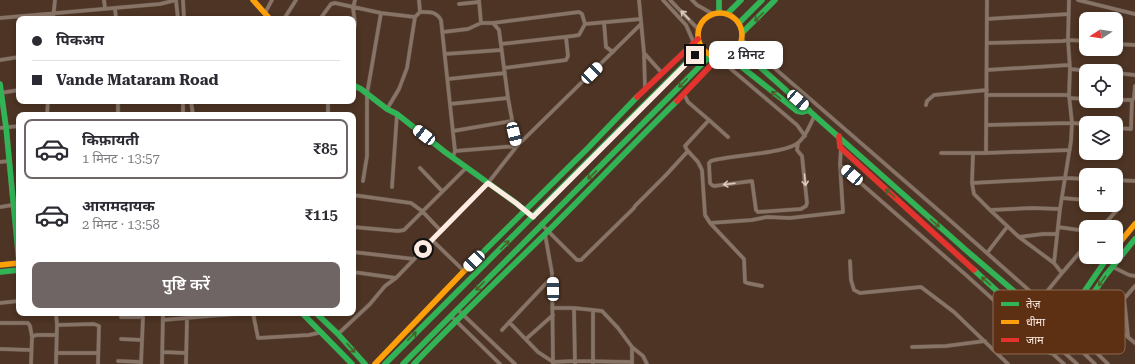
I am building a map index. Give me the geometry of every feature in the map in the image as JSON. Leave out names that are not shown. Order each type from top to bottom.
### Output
[{"type":"street","points":[[54,16],[55,0]]},
{"type":"street","points":[[104,0],[105,8]]},
{"type":"street","points":[[22,16],[160,4],[176,0],[178,16]]},
{"type":"street","points":[[183,0],[184,16]]},
{"type":"street","points":[[253,0],[268,16]]},
{"type":"street","points":[[265,13],[272,0]]},
{"type":"street","points":[[286,16],[296,0]]},
{"type":"street","points":[[355,0],[355,16]]},
{"type":"street","points":[[419,0],[420,12]]},
{"type":"street","points":[[639,0],[646,89]]},
{"type":"street","points":[[664,0],[686,25],[702,48],[711,56],[718,58],[797,125],[804,136]]},
{"type":"street","points":[[670,0],[698,29]]},
{"type":"street","points":[[414,364],[462,314],[684,94],[718,58],[732,54],[739,46],[742,33],[739,23],[734,18],[727,14],[716,13],[697,5],[692,0]]},
{"type":"street","points":[[375,364],[464,271],[662,73],[696,41],[698,29],[702,21],[716,13],[719,0]]},
{"type":"street","points":[[727,14],[741,0]]},
{"type":"street","points":[[739,23],[762,0]]},
{"type":"street","points":[[742,33],[775,0]]},
{"type":"street","points":[[986,153],[987,0]]},
{"type":"street","points":[[1054,263],[1056,234],[1066,178],[1072,123],[1069,96],[1069,0]]},
{"type":"street","points":[[1078,0],[1135,14]]},
{"type":"street","points":[[459,4],[479,1],[481,23]]},
{"type":"street","points":[[322,16],[331,4],[335,3],[381,13],[415,17]]},
{"type":"street","points":[[115,8],[116,16]]},
{"type":"street","points":[[387,109],[399,89],[407,68],[415,17],[420,12],[437,14],[441,20],[443,32],[455,151],[453,157]]},
{"type":"street","points":[[443,32],[468,28],[481,23],[493,23],[579,12],[582,14],[585,24],[579,35],[501,44]]},
{"type":"street","points":[[363,182],[367,156],[367,94],[381,13]]},
{"type":"street","points":[[987,19],[1068,14]]},
{"type":"street","points":[[0,18],[16,17]]},
{"type":"street","points":[[585,24],[641,18]]},
{"type":"street","points":[[604,22],[606,47],[613,52]]},
{"type":"street","points":[[493,23],[499,30],[508,98],[517,146]]},
{"type":"street","points":[[338,334],[370,304],[385,286],[396,278],[488,183],[517,146],[641,24]]},
{"type":"street","points":[[504,68],[566,60],[568,56],[566,37]]},
{"type":"street","points":[[741,40],[1029,290]]},
{"type":"street","points":[[987,43],[1079,41]]},
{"type":"street","points":[[1123,44],[1135,45]]},
{"type":"street","points":[[739,46],[743,52],[1012,290]]},
{"type":"street","points":[[385,364],[702,48]]},
{"type":"street","points":[[445,54],[501,50]]},
{"type":"street","points":[[644,53],[662,73]]},
{"type":"street","points":[[403,364],[541,224],[711,56]]},
{"type":"street","points":[[728,56],[797,111],[802,112],[809,110]]},
{"type":"street","points":[[0,60],[16,57]]},
{"type":"street","points":[[987,70],[1069,67],[1079,69]]},
{"type":"street","points":[[448,79],[505,73]]},
{"type":"street","points":[[1123,74],[1135,75]]},
{"type":"street","points":[[0,84],[3,127],[9,161],[16,226]]},
{"type":"street","points":[[1123,128],[1131,129],[1135,86]]},
{"type":"street","points":[[356,87],[387,109],[398,114],[445,152],[526,210],[533,217]]},
{"type":"street","points":[[1,93],[16,90]]},
{"type":"street","points":[[926,105],[934,95],[986,90]]},
{"type":"street","points":[[684,94],[688,102],[728,137]]},
{"type":"street","points":[[986,95],[1069,96],[1079,98]]},
{"type":"street","points":[[450,104],[508,98]]},
{"type":"street","points":[[1123,100],[1134,99]]},
{"type":"street","points":[[392,187],[398,114]]},
{"type":"street","points":[[798,144],[782,149],[711,160],[709,162],[710,183],[714,186],[752,181],[756,210],[758,212],[800,209],[806,206],[807,203],[802,156],[797,150],[798,144],[815,115]]},
{"type":"street","points":[[709,120],[686,146],[702,170],[705,215],[710,223],[744,259],[745,282],[762,286]]},
{"type":"street","points":[[453,131],[512,121]]},
{"type":"street","points":[[986,125],[1079,124]]},
{"type":"street","points":[[3,127],[16,126]]},
{"type":"street","points":[[710,223],[752,220],[767,217],[790,218],[843,212],[840,165],[841,138]]},
{"type":"street","points":[[455,151],[517,146]]},
{"type":"street","points":[[840,147],[996,290]]},
{"type":"street","points":[[941,153],[973,154],[1070,150]]},
{"type":"street","points":[[541,224],[546,232],[577,260],[582,260],[688,151]]},
{"type":"street","points":[[973,154],[972,183],[974,194],[1007,227],[1054,263],[1062,273]]},
{"type":"street","points":[[0,162],[9,161]]},
{"type":"street","points":[[840,165],[993,300]]},
{"type":"street","points":[[420,168],[442,191]]},
{"type":"street","points":[[356,227],[398,231],[404,230],[466,168]]},
{"type":"street","points":[[972,183],[1079,179]]},
{"type":"street","points":[[1123,180],[1135,181]]},
{"type":"street","points":[[356,196],[412,203],[441,231]]},
{"type":"street","points":[[1062,198],[1079,199]]},
{"type":"street","points":[[0,207],[13,205]]},
{"type":"street","points":[[990,210],[1060,208]]},
{"type":"street","points":[[1108,220],[1115,212]]},
{"type":"street","points":[[1123,239],[1135,224]]},
{"type":"street","points":[[987,253],[1007,227]]},
{"type":"street","points":[[1058,227],[1079,230]]},
{"type":"street","points":[[546,232],[552,277],[553,363]]},
{"type":"street","points":[[1019,237],[1056,234]]},
{"type":"street","points":[[1097,290],[1135,239]]},
{"type":"street","points":[[432,240],[464,271]]},
{"type":"street","points":[[356,252],[414,259]]},
{"type":"street","points":[[1048,290],[1079,254]]},
{"type":"street","points":[[850,261],[851,280],[854,290],[860,293],[921,288],[954,312],[993,349]]},
{"type":"street","points":[[0,265],[16,263]]},
{"type":"street","points":[[1085,290],[1103,264]]},
{"type":"street","points":[[1113,267],[1129,275],[1135,276]]},
{"type":"street","points":[[0,272],[16,270]]},
{"type":"street","points":[[356,272],[396,278]]},
{"type":"street","points":[[502,330],[552,277]]},
{"type":"street","points":[[1125,297],[1135,286]]},
{"type":"street","points":[[0,303],[16,301]]},
{"type":"street","points":[[552,308],[574,308],[602,311],[618,328],[632,347],[643,356],[647,364]]},
{"type":"street","points":[[574,308],[575,363]]},
{"type":"street","points":[[1125,308],[1128,336]]},
{"type":"street","points":[[457,309],[515,364]]},
{"type":"street","points":[[593,310],[593,363]]},
{"type":"street","points":[[526,339],[553,315]]},
{"type":"street","points":[[56,316],[56,364]]},
{"type":"street","points":[[121,317],[132,316]]},
{"type":"street","points":[[118,361],[141,363],[143,316]]},
{"type":"street","points":[[162,364],[163,316]]},
{"type":"street","points":[[163,320],[187,319],[204,316]]},
{"type":"street","points":[[254,316],[258,338],[309,335],[322,332]]},
{"type":"street","points":[[305,316],[352,364]]},
{"type":"street","points":[[319,316],[338,334],[365,364]]},
{"type":"street","points":[[451,316],[500,364]]},
{"type":"street","points":[[186,364],[187,319]]},
{"type":"street","points":[[509,322],[538,352],[553,363],[632,363],[632,347]]},
{"type":"street","points":[[0,323],[28,323],[32,337],[31,364]]},
{"type":"street","points":[[57,325],[94,324],[99,326],[98,364]]},
{"type":"street","points":[[1125,334],[1135,343]]},
{"type":"street","points":[[32,337],[36,335],[56,335]]},
{"type":"street","points":[[121,339],[142,340]]},
{"type":"street","points":[[912,347],[946,346],[985,341]]},
{"type":"street","points":[[0,349],[31,350]]},
{"type":"street","points":[[162,352],[186,353]]},
{"type":"street","points":[[56,353],[98,353]]},
{"type":"street","points":[[998,354],[1008,364]]},
{"type":"street","points":[[1052,354],[1064,364]]},
{"type":"street","points":[[1066,354],[1077,364]]},
{"type":"street","points":[[1085,354],[1095,364]]},
{"type":"street","points":[[1098,354],[1108,364]]},
{"type":"traffic: fast","points":[[719,0],[719,12]]},
{"type":"traffic: fast","points":[[727,14],[741,0]]},
{"type":"traffic: fast","points":[[739,23],[762,0]]},
{"type":"traffic: fast","points":[[742,33],[775,0]]},
{"type":"traffic: fast","points":[[739,46],[743,52],[1013,290]]},
{"type":"traffic: fast","points":[[385,364],[702,47]]},
{"type":"traffic: fast","points":[[403,364],[711,55]]},
{"type":"traffic: fast","points":[[728,56],[797,111],[802,112],[809,110]]},
{"type":"traffic: fast","points":[[0,84],[6,127],[16,231]]},
{"type":"traffic: fast","points":[[356,86],[387,109],[397,114],[445,152],[533,217]]},
{"type":"traffic: fast","points":[[465,270],[588,148],[637,97]]},
{"type":"traffic: fast","points":[[414,364],[677,101]]},
{"type":"traffic: fast","points":[[1096,290],[1135,239]]},
{"type":"traffic: fast","points":[[1085,290],[1103,264]]},
{"type":"traffic: fast","points":[[0,272],[16,270]]},
{"type":"traffic: fast","points":[[974,270],[996,290]]},
{"type":"traffic: fast","points":[[305,316],[352,364]]},
{"type":"traffic: fast","points":[[319,316],[338,334],[365,364]]},
{"type":"traffic: slow","points":[[253,0],[267,16]]},
{"type":"traffic: slow","points":[[716,13],[724,13],[736,19],[742,31],[742,35],[742,39],[736,51],[724,57],[716,57],[704,51],[698,39],[698,31],[704,19],[716,13]]},
{"type":"traffic: slow","points":[[1123,239],[1135,224]]},
{"type":"traffic: slow","points":[[0,265],[16,263]]},
{"type":"traffic: slow","points":[[375,364],[465,270]]},
{"type":"traffic: jam","points":[[637,97],[698,39]]},
{"type":"traffic: jam","points":[[677,101],[718,58]]},
{"type":"traffic: jam","points":[[839,136],[840,147],[843,150],[974,270]]},
{"type":"route","points":[[423,249],[488,183],[526,210],[533,217],[695,55]]}]
